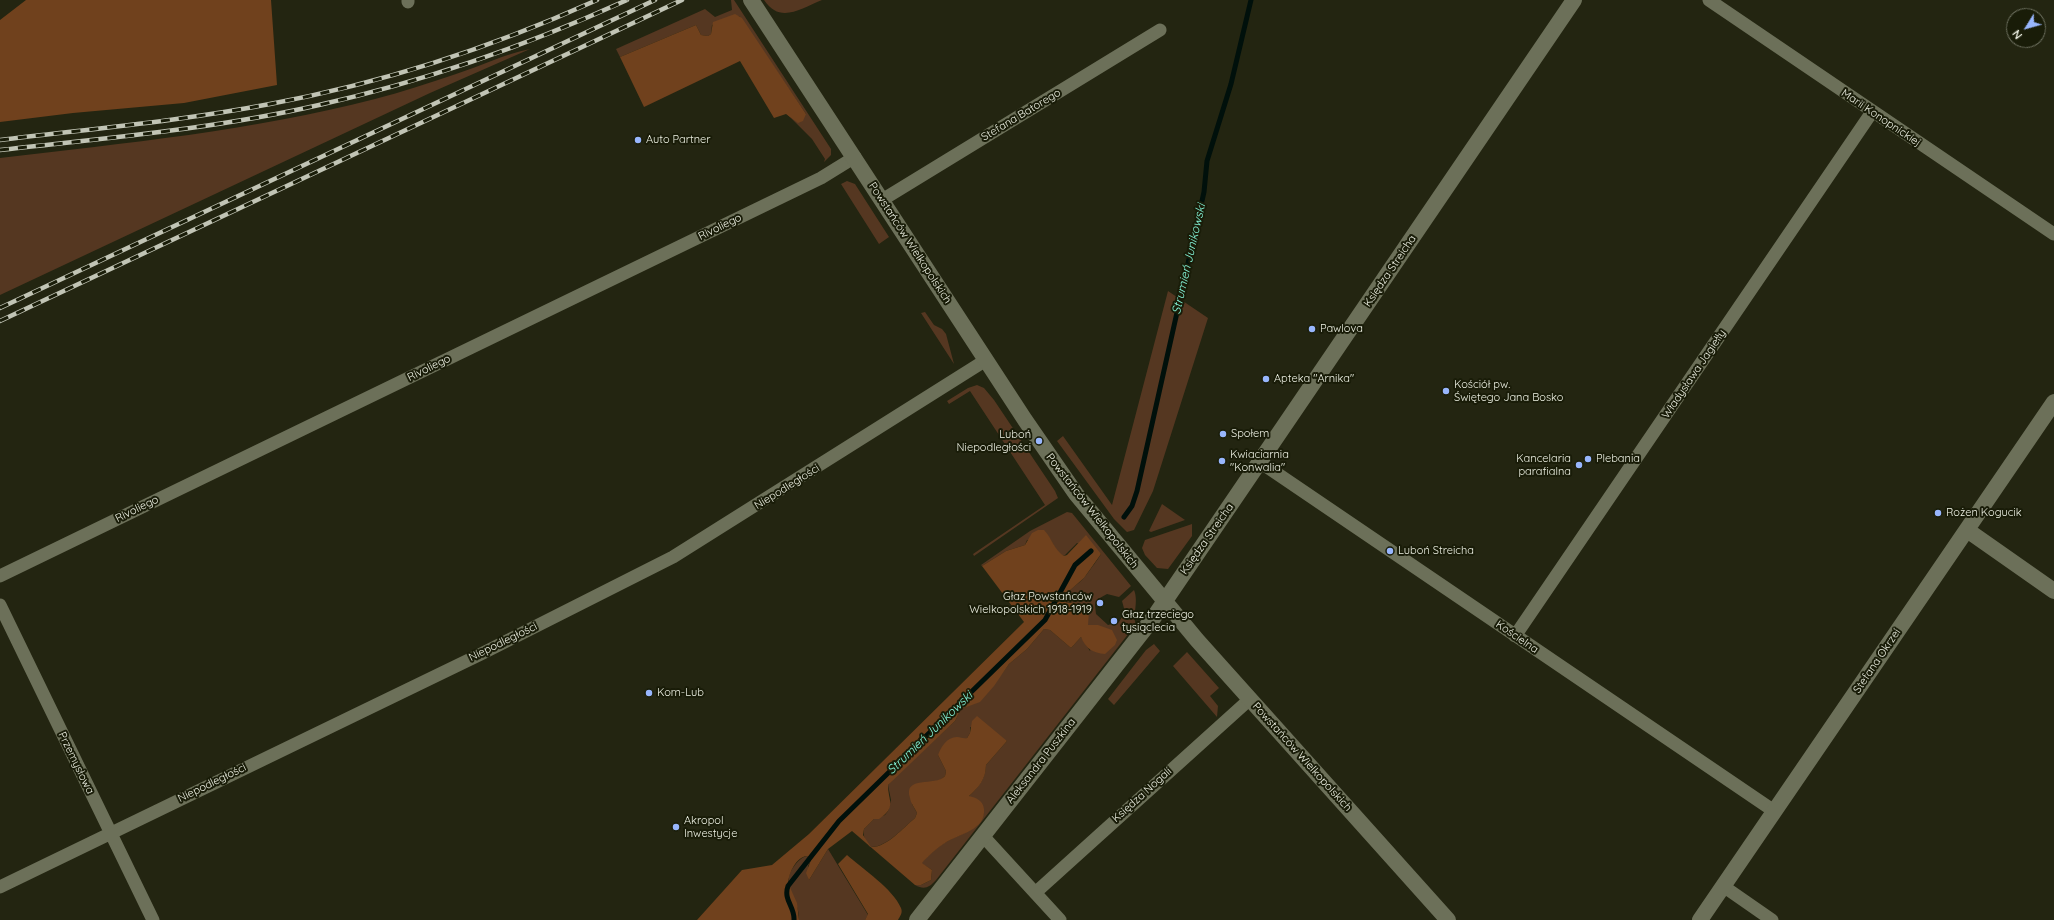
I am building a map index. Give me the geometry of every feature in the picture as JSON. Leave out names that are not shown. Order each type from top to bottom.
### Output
[{"type":"street","name":"Powstańców Wielkopolskich","points":[[751,0],[855,157],[986,360],[1076,494],[1164,602],[1448,920]]},
{"type":"street","name":"Księdza Streicha","points":[[1164,602],[1574,0]]},
{"type":"street","name":"Marii Konopnickiej","points":[[1709,0],[2054,234]]},
{"type":"street","name":"Stefana Batorego","points":[[882,200],[1160,30]]},
{"type":"street","name":"Władysława Jagiełły","points":[[1515,636],[1872,112]]},
{"type":"street","name":"Rivoliego","points":[[0,576],[825,176],[855,157]]},
{"type":"street","name":"Niepodległości","points":[[0,887],[110,832],[480,654],[673,557],[986,360]]},
{"type":"street","name":"Stefana Okrzei","points":[[1700,920],[2054,402]]},
{"type":"street","name":"Kościelna","points":[[1260,462],[1774,812]]},
{"type":"street","points":[[1966,530],[2054,591]]},
{"type":"street","name":"Aleksandra Puszkina","points":[[917,920],[1164,602]]},
{"type":"street","name":"Przemysłowa","points":[[0,606],[153,920]]},
{"type":"street","name":"Księdza Nogali","points":[[1035,893],[1250,699]]},
{"type":"street","points":[[983,836],[1060,920]]},
{"type":"street","points":[[1723,886],[1772,920]]},
{"type":"shaded area","points":[[26,0],[271,0],[277,85],[184,103],[73,113],[0,122],[0,20]]},
{"type":"shaded area","points":[[731,0],[734,0],[831,149],[831,155],[824,162],[825,159],[812,139],[787,114],[806,114],[739,16],[712,25],[711,34],[708,36],[701,35],[696,25],[620,57],[616,49],[705,9],[715,17],[732,10]]},
{"type":"shaded area","points":[[764,0],[822,0],[798,10],[784,13],[770,7]]},
{"type":"shaded area","points":[[735,14],[742,18],[806,114],[803,121],[798,123],[786,114],[774,118],[740,61],[644,107],[620,57],[696,25],[701,35],[708,36],[711,34],[713,22]]},
{"type":"shaded area","points":[[530,49],[430,93],[0,295],[0,158],[189,135],[282,120],[375,99]]},
{"type":"shaded area","points":[[847,181],[855,184],[889,237],[879,244],[841,184]]},
{"type":"shaded area","points":[[1168,291],[1208,318],[1153,491],[1134,530],[1127,532],[1114,519],[1057,441],[1063,436],[1112,505]]},
{"type":"shaded area","points":[[925,312],[934,325],[942,329],[946,334],[954,364],[921,313]]},
{"type":"shaded area","points":[[977,385],[984,388],[994,400],[1055,491],[1058,498],[974,556],[973,554],[1045,505],[970,391],[949,404],[947,401],[968,388]]},
{"type":"shaded area","points":[[1162,504],[1185,520],[1151,532],[1149,531]]},
{"type":"shaded area","points":[[1067,512],[1072,513],[1131,586],[1119,597],[1107,594],[1098,599],[1095,605],[1096,614],[1108,625],[1119,622],[1125,612],[1122,601],[1134,590],[1136,599],[1136,624],[936,880],[931,885],[924,888],[918,887],[915,885],[921,885],[931,880],[932,870],[921,863],[943,844],[968,831],[978,823],[984,812],[969,796],[981,782],[985,774],[986,765],[1007,741],[970,727],[970,733],[967,738],[938,755],[946,771],[945,776],[912,804],[917,813],[915,818],[888,841],[870,847],[865,839],[864,829],[874,819],[885,815],[888,811],[891,800],[888,785],[955,721],[961,709],[966,707],[1001,675],[1009,664],[1027,649],[1044,629],[1050,630],[1071,648],[1081,637],[1090,651],[1098,625],[1088,625],[1071,602],[1066,603],[1066,598],[1069,591],[1084,578],[1101,554],[1077,543],[1064,556],[1058,553],[1050,539],[1027,540],[1025,545],[1006,551],[982,566],[981,565],[1030,531]]},
{"type":"shaded area","points":[[1192,524],[1192,536],[1168,569],[1157,568],[1145,555],[1142,548],[1145,540]]},
{"type":"shaded area","points":[[1038,530],[1044,530],[1058,551],[1064,556],[1067,555],[1086,535],[1101,554],[1084,578],[1068,592],[1066,603],[1075,603],[1084,607],[1089,611],[1088,625],[1098,625],[1112,630],[1117,640],[1115,645],[1105,654],[1090,650],[1081,637],[1071,648],[1050,630],[1044,629],[1027,649],[1009,664],[994,686],[980,702],[961,709],[955,721],[888,785],[890,807],[888,811],[879,819],[874,819],[864,829],[863,835],[871,847],[888,841],[915,818],[917,813],[911,802],[909,791],[911,786],[921,782],[934,781],[945,776],[946,771],[938,755],[941,749],[947,741],[953,737],[967,738],[970,733],[972,721],[977,716],[1007,741],[986,765],[985,774],[981,782],[969,796],[979,800],[982,803],[984,809],[981,822],[976,827],[942,845],[922,863],[932,870],[931,880],[921,885],[915,885],[852,831],[828,849],[809,880],[806,873],[811,860],[807,856],[796,862],[788,883],[797,903],[799,920],[697,920],[742,870],[772,865],[809,834],[1024,622],[982,566],[1006,551],[1025,545],[1032,533]]},
{"type":"shaded area","points":[[1154,644],[1160,651],[1114,705],[1108,699],[1146,650]]},
{"type":"shaded area","points":[[1187,652],[1219,688],[1210,696],[1218,706],[1217,717],[1173,666]]},
{"type":"shaded area","points":[[828,849],[868,915],[865,920],[799,920],[796,905],[789,886],[790,872],[803,857],[807,856],[811,860],[808,866],[809,880]]},
{"type":"shaded area","points":[[847,855],[885,887],[897,901],[902,910],[898,920],[865,920],[868,914],[838,864]]},
{"type":"waterway","name":"Strumień Junikowski","points":[[1124,517],[1132,506],[1137,491],[1204,192],[1207,161],[1231,84],[1251,0]]},
{"type":"waterway","name":"Strumień Junikowski","points":[[794,920],[793,911],[787,895],[788,886],[839,821],[1045,620],[1075,565],[1091,551]]},
{"type":"railway","points":[[0,140],[237,110],[354,86],[437,62],[478,48],[597,0]]},
{"type":"railway","points":[[0,150],[200,127],[319,105],[398,85],[476,60],[552,32],[627,0]]},
{"type":"railway","points":[[0,308],[655,0]]},
{"type":"railway","points":[[0,321],[682,0]]},
{"type":"place","name":"Auto Partner","points":[[638,140]]},
{"type":"place","name":"Pawlova","points":[[1312,329]]},
{"type":"place","name":"Apteka \"Arnika\"","points":[[1266,379]]},
{"type":"place","name":"Kościół pw. Świętego Jana Bosko","points":[[1446,391]]},
{"type":"place","name":"Społem","points":[[1223,434]]},
{"type":"place","name":"Luboń Niepodległości","points":[[1039,441]]},
{"type":"place","name":"Plebania","points":[[1588,459]]},
{"type":"place","name":"Kwiaciarnia \"Konwalia\"","points":[[1222,461]]},
{"type":"place","name":"Kancelaria parafialna","points":[[1579,465]]},
{"type":"place","name":"Rożen Kogucik","points":[[1938,513]]},
{"type":"place","name":"Luboń Streicha","points":[[1390,551]]},
{"type":"place","name":"Głaz Powstańców Wielkopolskich 1918-1919","points":[[1100,603]]},
{"type":"place","name":"Głaz trzeciego tysiąclecia","points":[[1114,621]]},
{"type":"place","name":"Kom-Lub","points":[[649,693]]},
{"type":"place","name":"Akropol Inwestycje","points":[[676,827]]}]
